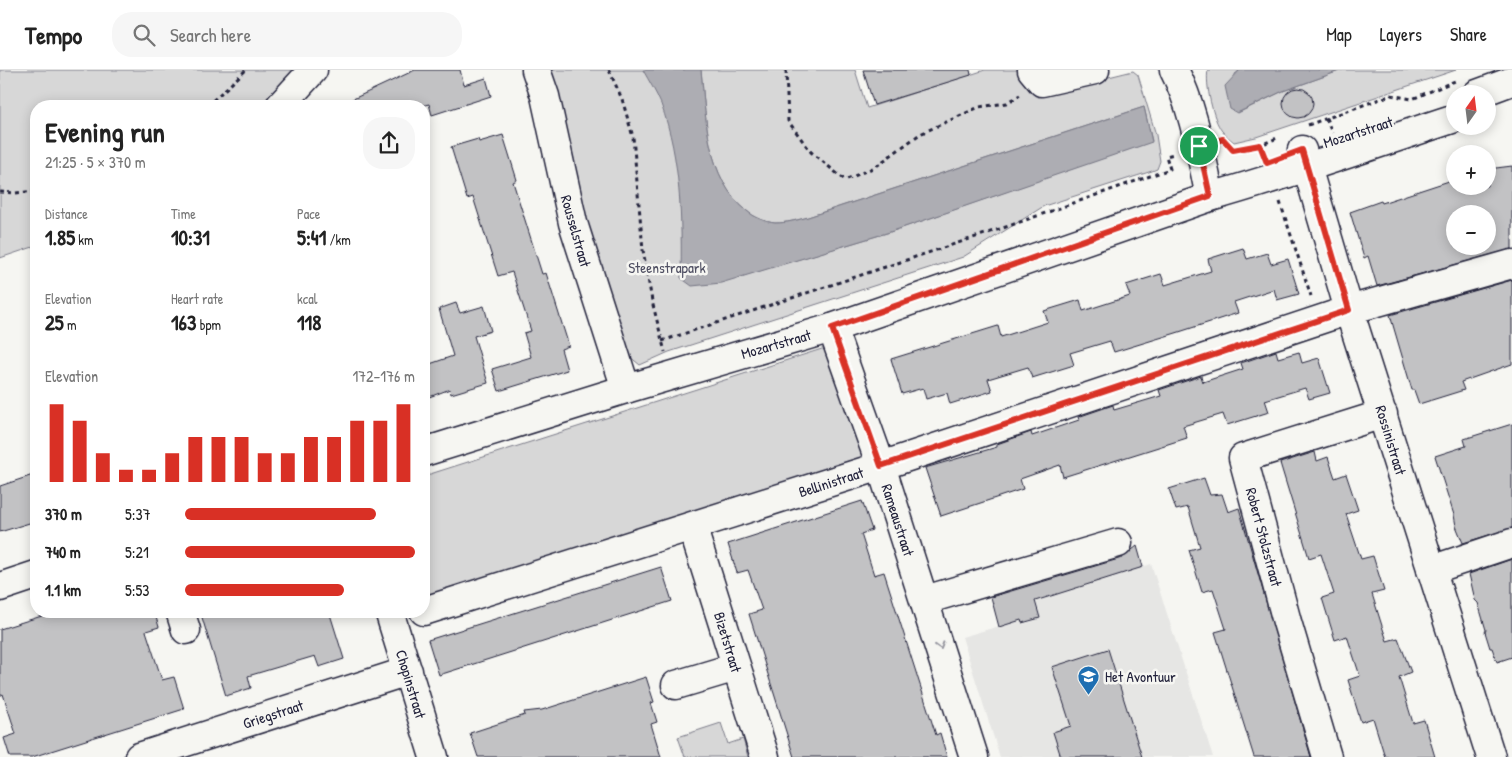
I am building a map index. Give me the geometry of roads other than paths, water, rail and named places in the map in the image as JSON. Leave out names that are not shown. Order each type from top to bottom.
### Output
[{"type":"street","points":[[286,100],[313,70]]},
{"type":"street","name":"Rousselstraat","points":[[536,70],[545,96],[572,223],[626,389]]},
{"type":"street","points":[[1037,76],[1095,70]]},
{"type":"street","points":[[1178,77],[1199,146],[1210,196]]},
{"type":"street","name":"Mozartstraat","points":[[1493,85],[1512,81]]},
{"type":"street","name":"Mozartstraat","points":[[430,450],[626,389],[832,328],[1210,196],[1255,168],[1299,145],[1446,97]]},
{"type":"street","points":[[1496,105],[1512,99]]},
{"type":"street","name":"Mozartstraat","points":[[1299,145],[1446,120]]},
{"type":"street","name":"Rossinistraat","points":[[1299,145],[1349,310],[1491,757]]},
{"type":"street","points":[[1349,310],[1512,264]]},
{"type":"street","name":"Bellinistraat","points":[[430,609],[881,466],[1349,310]]},
{"type":"street","name":"Rameaustraat","points":[[832,328],[881,466],[974,757]]},
{"type":"street","name":"Robert Stolzstraat","points":[[1327,757],[1287,622],[1243,458],[1383,414]]},
{"type":"street","name":"Bizetstraat","points":[[692,526],[764,757]]},
{"type":"street","points":[[925,600],[1118,543]]},
{"type":"street","points":[[1431,570],[1512,543]]},
{"type":"street","points":[[0,587],[30,577]]},
{"type":"street","name":"Chopinstraat","points":[[391,618],[434,757]]},
{"type":"street","points":[[676,685],[736,667]]},
{"type":"street","name":"Griegstraat","points":[[139,757],[188,749],[408,671]]},
{"type":"place","name":"Het Avontuur","points":[[1089,695]]},
{"type":"park label","name":"Steenstrapark","points":[[667,267]]}]
